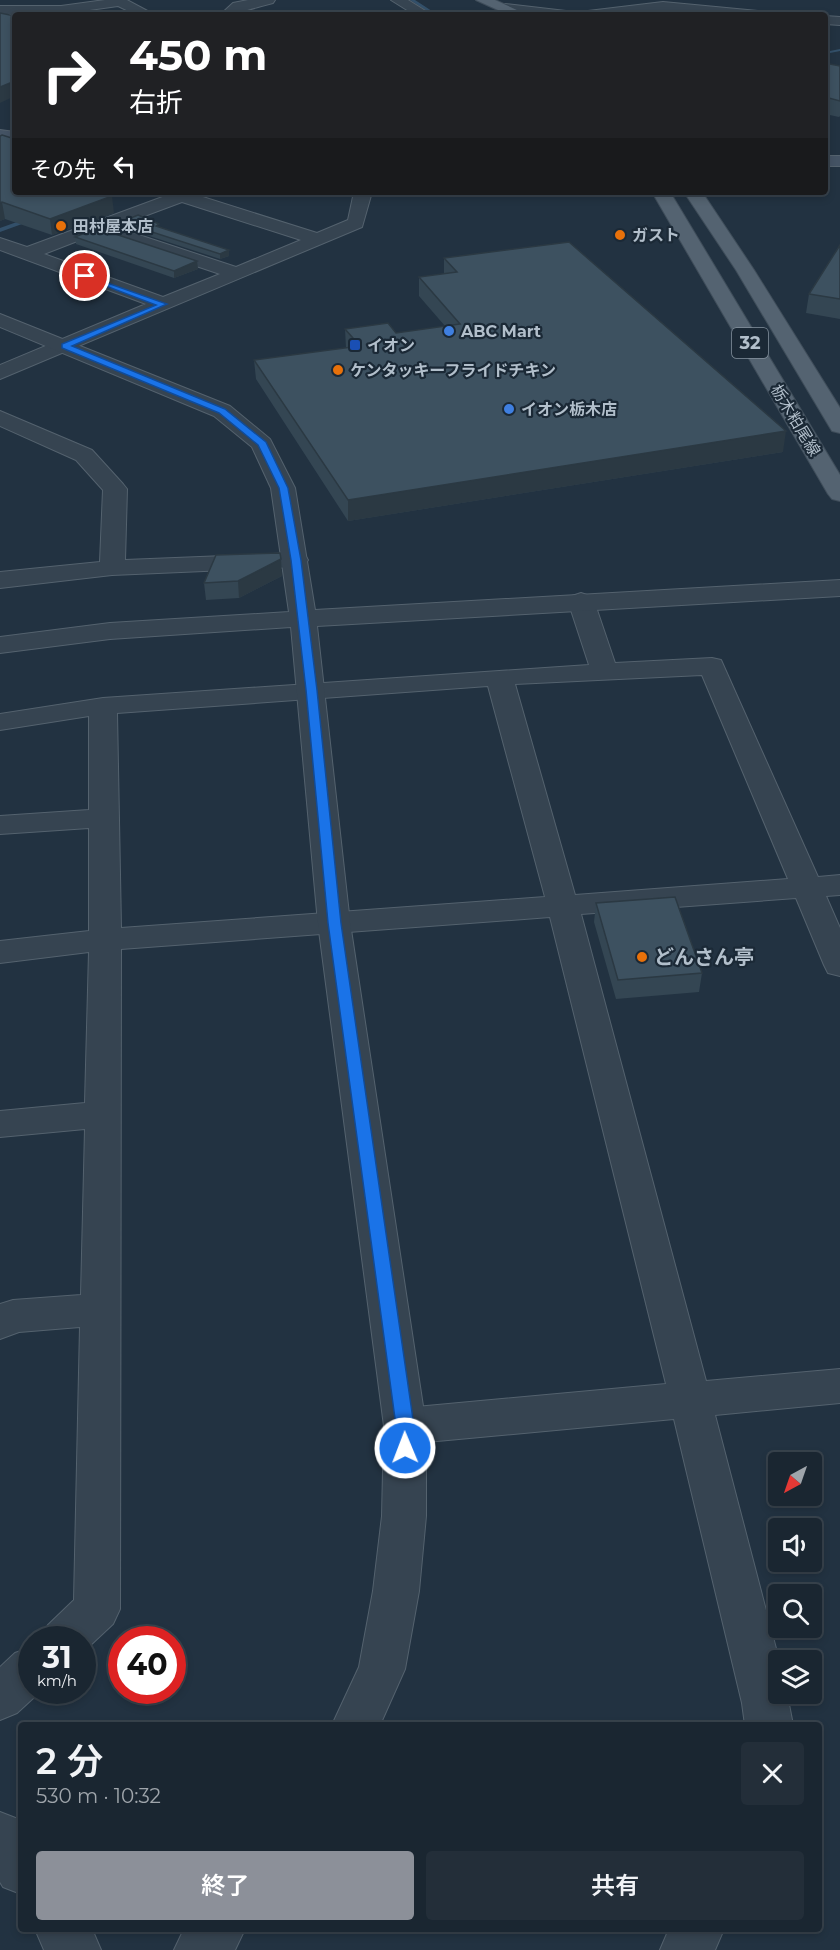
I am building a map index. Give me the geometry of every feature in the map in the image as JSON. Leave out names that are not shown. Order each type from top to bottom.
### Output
[{"type":"main road","points":[[483,0],[510,12]]},
{"type":"main road","name":"栃木粕尾線","points":[[663,195],[840,494]]},
{"type":"main road","name":"栃木粕尾線","points":[[695,195],[745,270],[840,426]]},
{"type":"street","points":[[231,12],[238,6],[268,0]]},
{"type":"street","points":[[398,0],[420,12]]},
{"type":"street","points":[[0,10],[61,10],[122,1],[142,12]]},
{"type":"street","points":[[613,12],[663,6],[726,12]]},
{"type":"street","points":[[0,372],[356,223],[362,195]]},
{"type":"street","points":[[26,254],[181,196],[318,239]]},
{"type":"street","points":[[98,227],[237,273]]},
{"type":"street","points":[[0,244],[163,304]]},
{"type":"street","points":[[0,320],[198,400],[244,426],[262,444],[284,488],[304,620],[334,923],[405,1426],[404,1515],[396,1590],[382,1669],[357,1722]]},
{"type":"street","points":[[0,418],[84,455],[115,489],[112,568]]},
{"type":"street","points":[[0,580],[112,568],[296,560]]},
{"type":"street","points":[[0,645],[110,631],[581,601],[840,588]]},
{"type":"street","points":[[581,601],[605,672]]},
{"type":"street","points":[[0,722],[103,706],[499,677],[712,666],[840,966]]},
{"type":"street","points":[[499,677],[565,906],[766,1703],[769,1722]]},
{"type":"street","points":[[79,1626],[98,1609],[105,940],[103,706]]},
{"type":"street","points":[[0,825],[104,818]]},
{"type":"street","points":[[0,952],[105,940],[840,885]]},
{"type":"street","points":[[0,1124],[103,1114]]},
{"type":"street","points":[[0,1323],[13,1316],[101,1310]]},
{"type":"street","points":[[405,1426],[840,1386]]},
{"type":"street","points":[[0,1697],[18,1681]]},
{"type":"street","points":[[0,1837],[18,1864]]},
{"type":"street","points":[[63,1932],[75,1950]]},
{"type":"street","points":[[200,1950],[216,1932]]},
{"type":"street","points":[[686,1950],[696,1932]]},
{"type":"building","points":[[0,13],[12,15],[12,82],[0,87]]},
{"type":"building","points":[[828,64],[840,66],[840,101],[828,98]]},
{"type":"building","points":[[0,136],[12,138],[12,195],[112,196],[50,219],[0,203]]},
{"type":"building","points":[[138,215],[159,224],[156,226],[229,250],[220,254],[121,222]]},
{"type":"building","points":[[97,228],[197,261],[174,271],[75,237]]},
{"type":"building","points":[[569,242],[786,431],[348,500],[254,360],[360,346],[345,329],[388,323],[396,333],[460,324],[419,277],[457,272],[444,258]]},
{"type":"building","points":[[840,245],[840,299],[809,294]]},
{"type":"building","points":[[280,553],[281,559],[238,581],[204,583],[216,555]]},
{"type":"building","points":[[675,897],[702,973],[618,980],[596,903]]},
{"type":"waterway","points":[[412,0],[431,12]]},
{"type":"waterway","points":[[828,52],[840,50]]},
{"type":"waterway","points":[[0,230],[31,219]]},
{"type":"place","name":"田村屋本店","points":[[61,226]]},
{"type":"place","name":"ガスト","points":[[620,235]]},
{"type":"place","name":"ABC Mart","points":[[449,331]]},
{"type":"place","name":"イオン","points":[[355,345]]},
{"type":"place","name":"ケンタッキーフライドチキン","points":[[338,370]]},
{"type":"place","name":"イオン栃木店","points":[[509,409]]},
{"type":"place","name":"どんさん亭","points":[[642,957]]},
{"type":"route","points":[[85,276],[163,304],[64,346],[222,411],[244,426],[262,444],[284,488],[296,560],[312,690],[334,923],[405,1426],[405,1448]]}]
